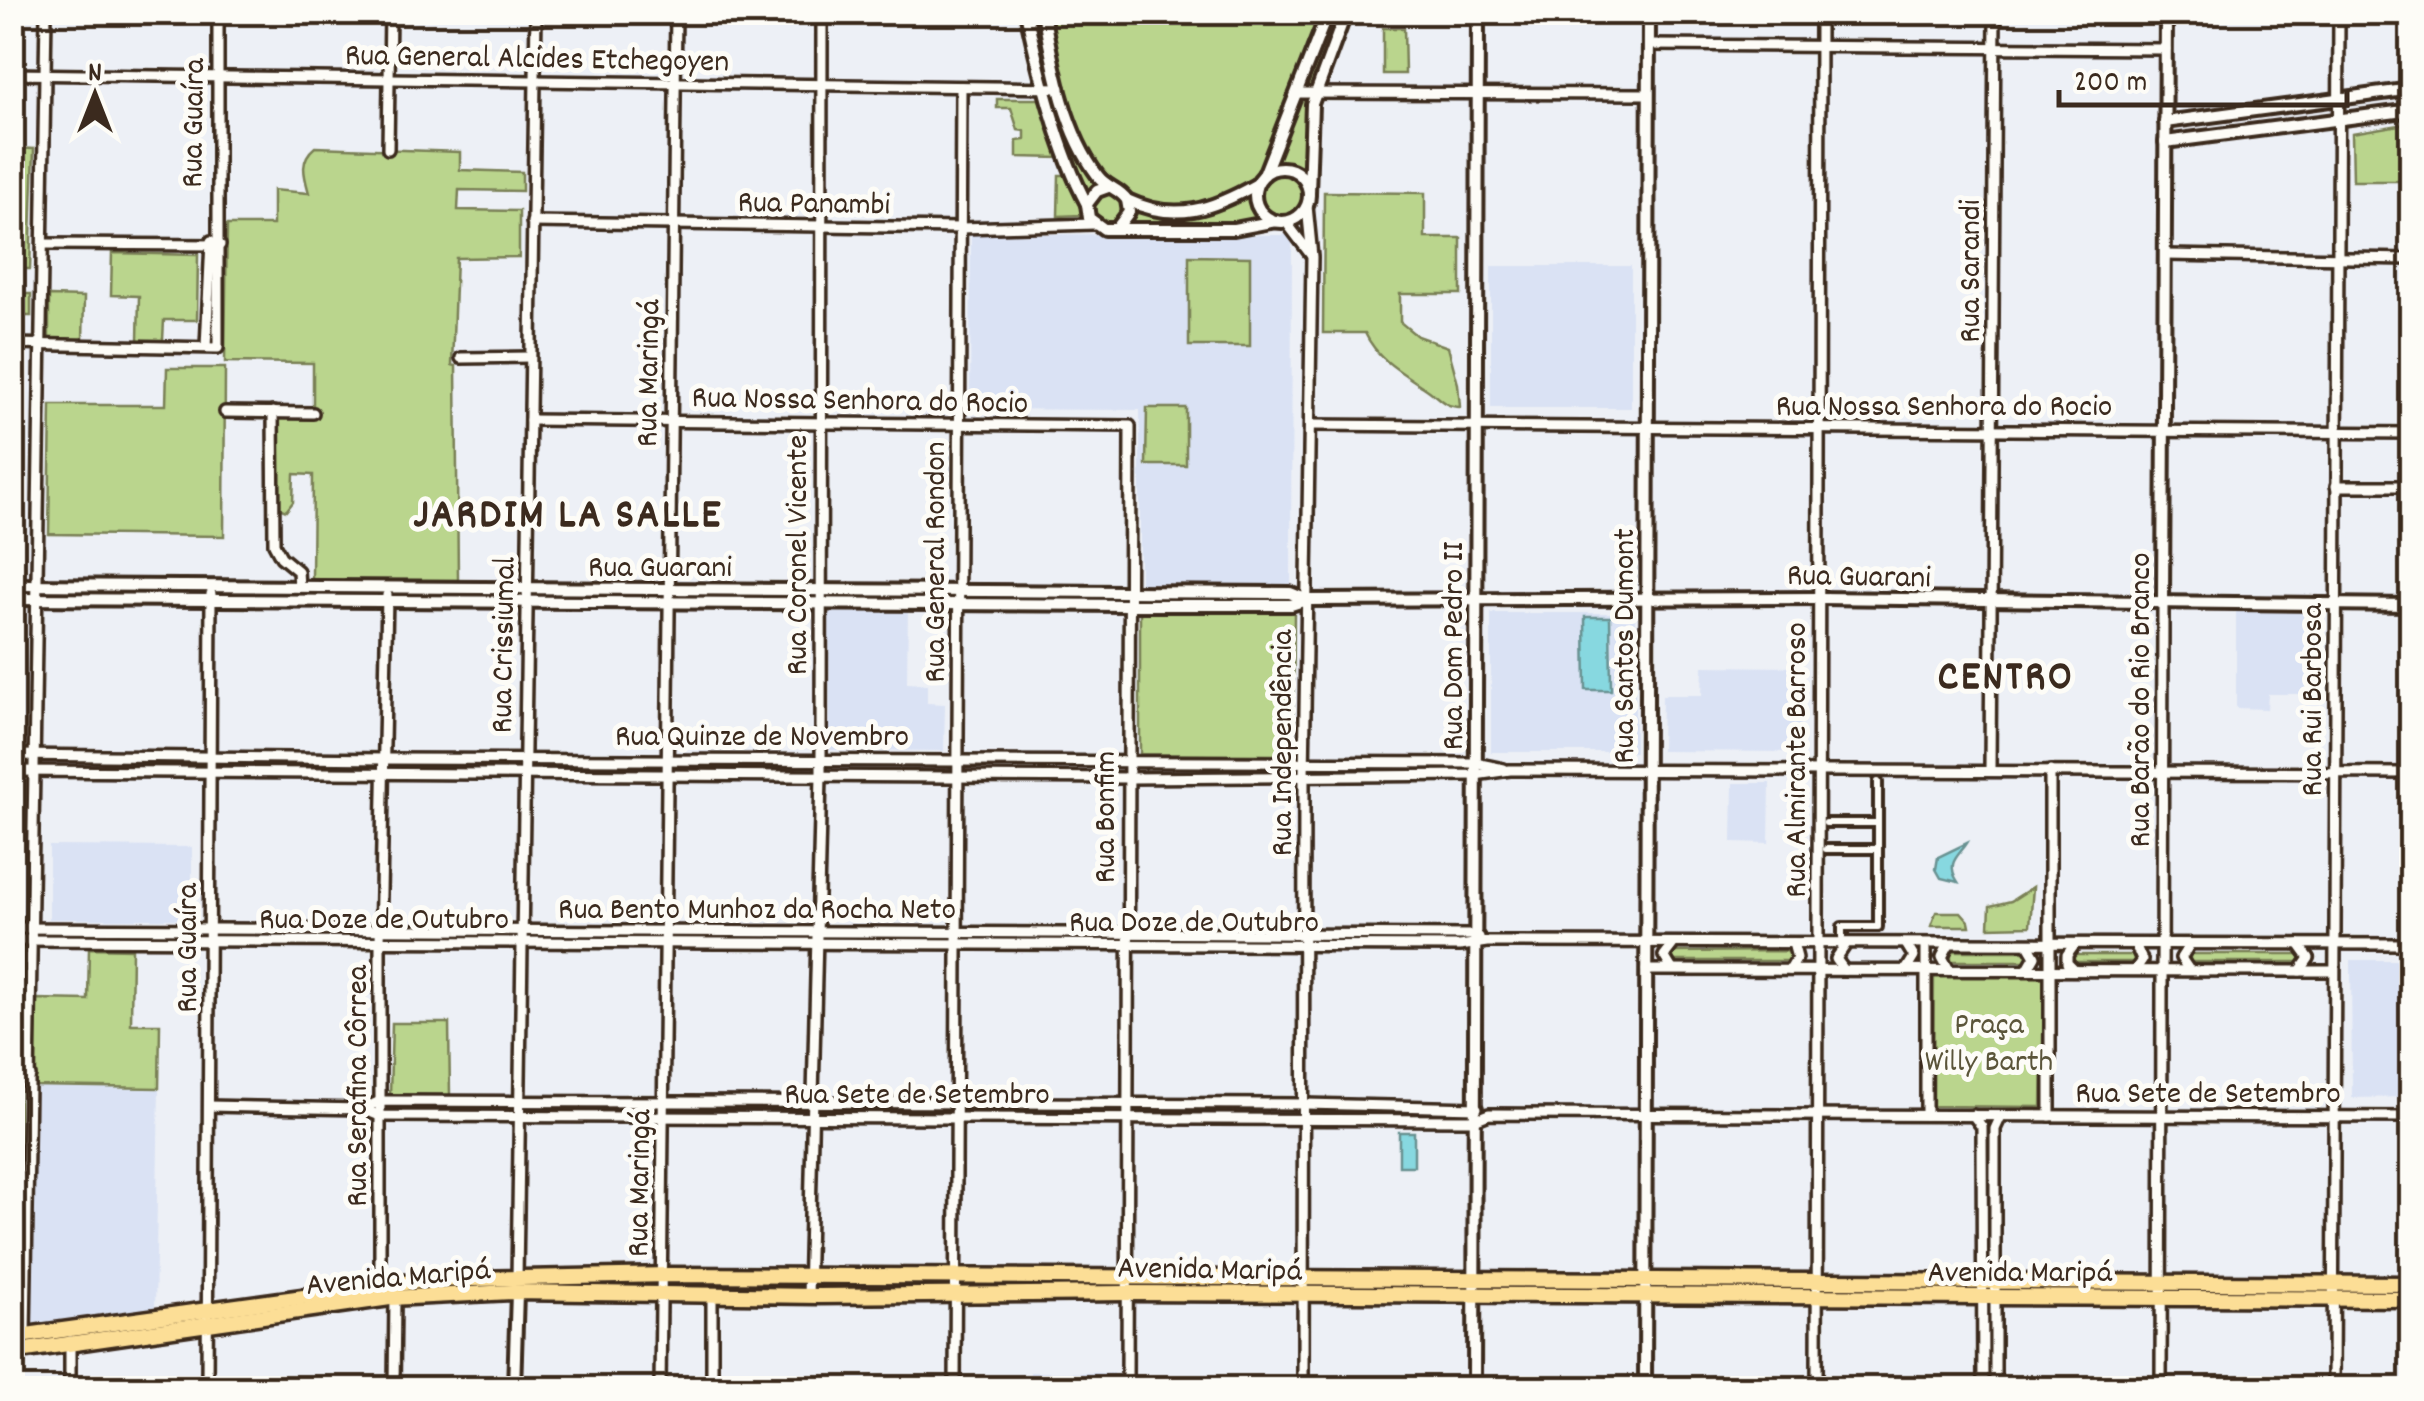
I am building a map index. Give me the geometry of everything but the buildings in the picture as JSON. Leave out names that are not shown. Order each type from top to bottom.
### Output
[{"type":"main road","name":"Avenida Maripá","points":[[12,1352],[70,1336],[381,1293],[660,1275],[1304,1287],[1492,1297],[1621,1288]]},
{"type":"main road","points":[[660,1275],[655,1279],[660,1294]]},
{"type":"main road","points":[[808,1296],[804,1287],[810,1277]]},
{"type":"main road","name":"Avenida Maripá","points":[[1323,1288],[1474,1280],[1621,1288],[1644,1288],[1670,1280],[1793,1281],[1817,1289],[2141,1291],[2332,1291],[2412,1284]]},
{"type":"main road","points":[[1492,1297],[1491,1284],[1497,1280]]},
{"type":"main road","points":[[1666,1296],[1664,1285],[1670,1280]]},
{"type":"main road","points":[[1793,1281],[1798,1286],[1794,1298]]},
{"type":"main road","name":"Avenida Maripá","points":[[517,1285],[660,1294],[808,1296],[1127,1286]]},
{"type":"main road","name":"Avenida Maripá","points":[[1644,1288],[1666,1296],[1794,1298],[1817,1289]]},
{"type":"main road","name":"Avenida Maripá","points":[[2332,1291],[2412,1299]]},
{"type":"main road","name":"Avenida Maripá","points":[[19,1336],[70,1336]]},
{"type":"street","points":[[19,1336],[28,1218],[46,12]]},
{"type":"street","name":"Rua Guaíra","points":[[42,345],[218,348],[218,12]]},
{"type":"street","points":[[388,149],[390,12]]},
{"type":"street","name":"Rua Crissiumal","points":[[517,1285],[536,12]]},
{"type":"street","name":"Rua Maringá","points":[[660,1275],[676,12]]},
{"type":"street","name":"Rua Coronel Vicente","points":[[810,1277],[821,776],[822,12]]},
{"type":"street","points":[[1026,12],[1044,88],[1094,224],[1104,229],[1234,230],[1300,216],[1307,206],[1310,122],[1316,93],[1346,12]]},
{"type":"street","points":[[1042,12],[1060,88],[1079,141],[1090,165],[1108,187],[1121,192],[1127,200],[1129,212],[1117,228]]},
{"type":"street","points":[[1312,257],[1281,222],[1259,208],[1256,200],[1260,180],[1328,12]]},
{"type":"street","name":"Rua Dom Pedro II","points":[[1474,1296],[1478,12]]},
{"type":"street","name":"Rua Santos Dumont","points":[[1644,1388],[1649,12]]},
{"type":"street","name":"Rua Almirante Barroso","points":[[1817,1388],[1820,12]]},
{"type":"street","name":"Rua Sarandi","points":[[1990,770],[1995,12]]},
{"type":"street","name":"Rua Barão do Rio Branco","points":[[2161,1388],[2166,12]]},
{"type":"street","name":"Rua Rui Barbosa","points":[[2332,1388],[2338,12]]},
{"type":"street","points":[[1648,45],[2166,49]]},
{"type":"street","name":"Rua General Alcides Etchegoyen","points":[[12,74],[1060,88]]},
{"type":"street","name":"Rua General Rondon","points":[[956,1294],[960,87]]},
{"type":"street","points":[[2165,122],[2412,89]]},
{"type":"street","points":[[1297,93],[1648,94]]},
{"type":"street","points":[[2165,142],[2412,110]]},
{"type":"street","points":[[2191,139],[2187,130],[2190,124],[2218,121],[2241,112]]},
{"type":"street","points":[[1127,200],[1157,211],[1191,212],[1220,205],[1273,169],[1295,171],[1309,192]]},
{"type":"street","points":[[1088,204],[1092,194],[1108,187]]},
{"type":"street","name":"Rua Independência","points":[[1303,1388],[1304,762],[1312,257],[1307,206]]},
{"type":"street","name":"Rua Panambi","points":[[532,222],[961,228],[1094,224]]},
{"type":"street","points":[[44,244],[215,242]]},
{"type":"street","points":[[2166,255],[2412,258]]},
{"type":"street","points":[[12,344],[42,345]]},
{"type":"street","points":[[461,358],[530,357]]},
{"type":"street","points":[[224,412],[313,413]]},
{"type":"street","points":[[273,412],[274,544],[281,557],[298,571],[298,586]]},
{"type":"street","name":"Rua Nossa Senhora do Rocio","points":[[530,420],[1130,426]]},
{"type":"street","name":"Rua Nossa Senhora do Rocio","points":[[1310,425],[2412,433]]},
{"type":"street","name":"Rua Bonfim","points":[[1127,1388],[1130,426]]},
{"type":"street","points":[[2336,486],[2412,486]]},
{"type":"street","name":"Rua Guarani","points":[[12,585],[298,586],[527,603],[820,606],[1292,604],[1306,600],[1646,597],[2412,605]]},
{"type":"street","name":"Rua Guaíra","points":[[208,1388],[211,586]]},
{"type":"street","name":"Rua Guarani","points":[[12,600],[527,590],[958,590],[1290,593],[1306,600]]},
{"type":"street","name":"Rua Serafina Côrrea","points":[[387,593],[380,936],[381,1293],[394,1388]]},
{"type":"street","name":"Rua Quinze de Novembro","points":[[12,755],[1304,762],[1510,770],[2412,773]]},
{"type":"street","name":"Rua Quinze de Novembro","points":[[12,771],[1128,778],[1304,777],[1475,769]]},
{"type":"street","points":[[2050,770],[2050,1116]]},
{"type":"street","points":[[1844,970],[1836,959],[1844,940],[1842,928],[1878,927],[1878,782]]},
{"type":"street","points":[[1826,823],[1878,823]]},
{"type":"street","points":[[1826,849],[1878,849]]},
{"type":"street","name":"Rua Bento Munhoz da Rocha Neto","points":[[12,928],[210,929],[380,936],[1305,940]]},
{"type":"street","name":"Rua Doze de Outubro","points":[[12,940],[210,941],[380,936]]},
{"type":"street","name":"Rua Doze de Outubro","points":[[1305,940],[1474,940]]},
{"type":"street","points":[[1474,940],[1674,944],[1818,944],[1844,940],[1906,944],[2412,944]]},
{"type":"street","points":[[1673,970],[1664,956],[1674,944]]},
{"type":"street","points":[[1790,970],[1797,958],[1793,944]]},
{"type":"street","points":[[1906,944],[1914,957],[1906,970]]},
{"type":"street","points":[[1926,944],[1926,1116]]},
{"type":"street","points":[[1948,944],[1942,958],[1949,970]]},
{"type":"street","points":[[2027,970],[2035,956],[2028,944]]},
{"type":"street","points":[[2074,970],[2067,963],[2067,955],[2075,944]]},
{"type":"street","points":[[2135,944],[2142,960],[2135,970]]},
{"type":"street","points":[[2190,944],[2181,958],[2190,970]]},
{"type":"street","points":[[2299,944],[2308,958],[2300,971]]},
{"type":"street","points":[[1646,970],[2334,971]]},
{"type":"street","points":[[12,1076],[30,1076]]},
{"type":"street","name":"Rua Sete de Setembro","points":[[209,1106],[363,1108],[380,1101],[520,1101],[1474,1106]]},
{"type":"street","points":[[1474,1106],[1489,1114]]},
{"type":"street","name":"Rua Sete de Setembro","points":[[363,1108],[380,1116],[1474,1120]]},
{"type":"street","points":[[1474,1120],[1489,1114]]},
{"type":"street","name":"Rua Sete de Setembro","points":[[1489,1114],[2412,1117]]},
{"type":"street","points":[[1973,1116],[1980,1121],[1982,1135],[1982,1253],[1995,1322],[1995,1388]]},
{"type":"street","points":[[1982,1388],[1982,1321],[1995,1253],[1995,1135],[2001,1116]]},
{"type":"street","points":[[1982,1135],[1995,1135]]},
{"type":"street","points":[[12,1218],[28,1218]]},
{"type":"street","points":[[1982,1253],[1989,1261],[1995,1253]]},
{"type":"street","points":[[514,1388],[517,1285]]},
{"type":"street","points":[[660,1294],[660,1388]]},
{"type":"street","points":[[712,1294],[712,1378]]},
{"type":"street","points":[[955,1388],[956,1294]]},
{"type":"street","points":[[1474,1296],[1474,1388]]},
{"type":"street","points":[[1982,1321],[1988,1317],[1995,1322]]},
{"type":"street","points":[[70,1336],[70,1388]]},
{"type":"shaded area","points":[[971,234],[1292,235],[1291,584],[1140,584],[1140,410],[970,409]]},
{"type":"shaded area","points":[[1491,266],[1631,266],[1631,408],[1491,408]]},
{"type":"shaded area","points":[[908,607],[907,683],[927,684],[927,703],[945,704],[944,751],[830,750],[829,608]]},
{"type":"shaded area","points":[[2236,612],[2324,612],[2323,694],[2268,694],[2267,709],[2236,708]]},
{"type":"shaded area","points":[[1491,613],[1635,613],[1635,752],[1491,752]]},
{"type":"shaded area","points":[[1703,666],[1801,667],[1800,752],[1661,751],[1662,695],[1702,695]]},
{"type":"shaded area","points":[[1733,783],[1770,783],[1769,843],[1732,842]]},
{"type":"shaded area","points":[[49,846],[192,847],[192,919],[49,919]]},
{"type":"shaded area","points":[[2351,960],[2411,960],[2411,1097],[2352,1098]]},
{"type":"shaded area","points":[[35,1086],[159,1088],[155,1312],[32,1328]]},
{"type":"shaded area","points":[[1030,1372],[1113,1373],[1113,1388],[1030,1388]]},
{"type":"green space","points":[[1033,13],[1344,13],[1308,99],[1307,201],[1291,215],[1269,222],[1104,229],[1080,172],[1052,76],[1047,73]]},
{"type":"green space","points":[[1383,28],[1404,28],[1405,74],[1383,74]]},
{"type":"green space","points":[[997,99],[1039,99],[1061,158],[1017,157],[1017,141],[1025,140],[1025,131],[1018,130],[1011,108],[997,108]]},
{"type":"green space","points":[[2411,123],[2411,181],[2353,181],[2352,133]]},
{"type":"green space","points":[[315,147],[460,152],[460,170],[522,172],[522,191],[459,190],[458,210],[519,211],[519,257],[456,258],[452,365],[456,366],[458,580],[312,580],[313,475],[294,474],[293,502],[286,511],[279,508],[278,418],[313,418],[313,363],[225,362],[227,225],[273,225],[273,190],[309,193],[305,163]]},
{"type":"green space","points":[[13,148],[34,149],[30,269],[13,269]]},
{"type":"green space","points":[[1059,175],[1071,175],[1084,207],[1081,215],[1058,216]]},
{"type":"green space","points":[[1324,192],[1425,193],[1425,238],[1461,238],[1461,294],[1400,294],[1400,322],[1417,336],[1448,347],[1460,407],[1445,403],[1391,365],[1365,333],[1323,333]]},
{"type":"green space","points":[[112,253],[198,255],[197,320],[164,320],[163,340],[138,340],[139,296],[111,295]]},
{"type":"green space","points":[[1189,256],[1250,257],[1250,346],[1189,346]]},
{"type":"green space","points":[[13,294],[31,294],[31,316],[13,316]]},
{"type":"green space","points":[[49,296],[84,297],[83,341],[49,340]]},
{"type":"green space","points":[[167,368],[225,368],[224,536],[49,534],[51,405],[166,405]]},
{"type":"green space","points":[[1147,408],[1186,408],[1186,465],[1146,465]]},
{"type":"green space","points":[[1140,610],[1294,611],[1293,755],[1140,754]]},
{"type":"green space","points":[[2033,887],[2030,926],[1989,927],[1990,906],[2011,901]]},
{"type":"green space","points":[[1936,912],[1961,912],[1970,926],[1931,926]]},
{"type":"green space","points":[[13,944],[28,944],[28,1006],[13,1006]]},
{"type":"green space","points":[[89,948],[132,949],[131,1024],[160,1024],[159,1088],[35,1086],[36,999],[88,1000]]},
{"type":"green space","points":[[1790,951],[1790,961],[1673,961],[1673,952]]},
{"type":"green space","points":[[1951,951],[2028,951],[2028,961],[1951,961]]},
{"type":"green space","points":[[2190,954],[2301,954],[2301,962],[2190,962]]},
{"type":"green space","points":[[2074,955],[2137,955],[2137,962],[2074,962]]},
{"type":"green space","name":"Praça Willy Barth","points":[[1934,975],[2044,975],[2042,1107],[1933,1106]]},
{"type":"green space","points":[[392,1023],[449,1023],[450,1097],[390,1096]]},
{"type":"green space","points":[[13,1091],[19,1091],[19,1148],[13,1148]]},
{"type":"water","points":[[1585,617],[1610,617],[1611,690],[1586,690]]},
{"type":"water","points":[[1967,843],[1953,864],[1958,882],[1941,878],[1936,869],[1938,857]]},
{"type":"water","points":[[1399,1132],[1414,1132],[1414,1166],[1399,1166]]},
{"type":"district","name":"JARDIM LA SALLE","points":[[568,511]]},
{"type":"district","name":"CENTRO","points":[[2006,673]]}]
